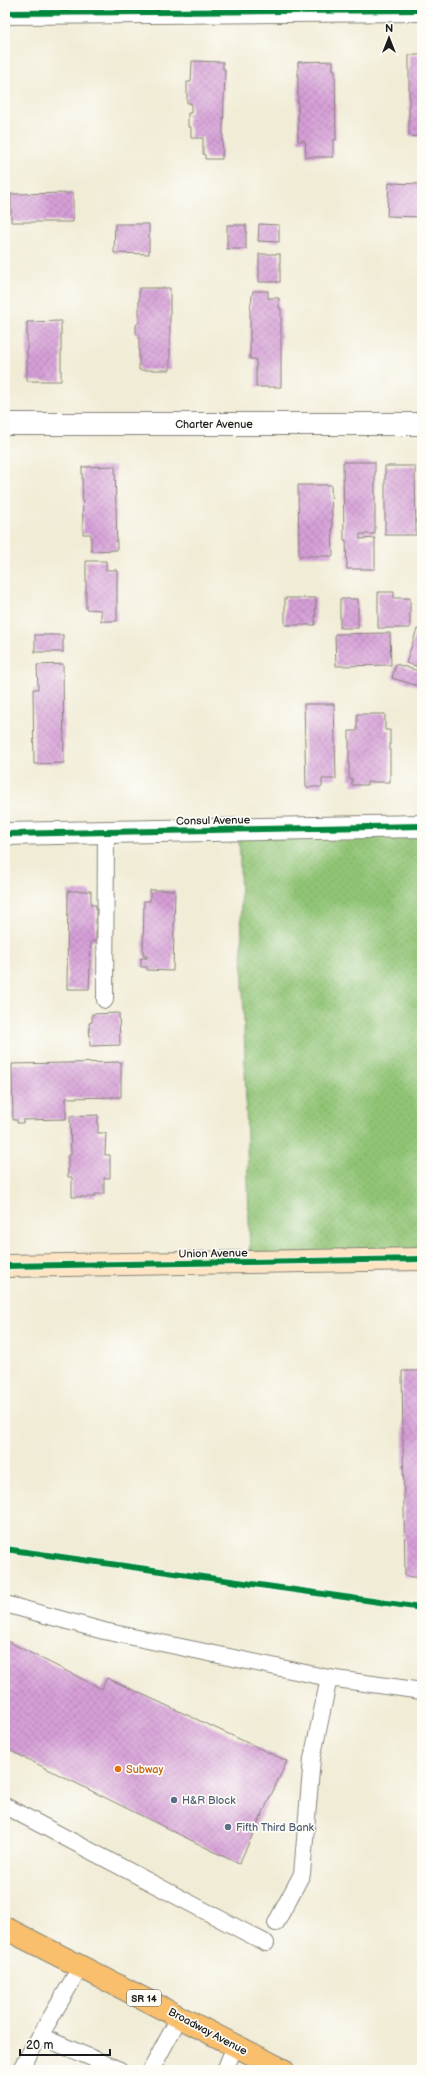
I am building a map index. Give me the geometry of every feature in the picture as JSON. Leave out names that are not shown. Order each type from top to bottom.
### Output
[{"type":"main road","name":"Union Avenue","points":[[5,1266],[422,1259]]},
{"type":"main road","name":"Broadway Avenue","points":[[5,1928],[180,2016],[283,2070]]},
{"type":"street","points":[[5,13],[422,10]]},
{"type":"street","name":"Charter Avenue","points":[[5,424],[422,424]]},
{"type":"street","name":"Consul Avenue","points":[[5,834],[422,826]]},
{"type":"lane","points":[[105,1000],[106,832]]},
{"type":"lane","points":[[5,1604],[104,1631],[329,1678],[422,1691]]},
{"type":"lane","points":[[276,1923],[302,1874],[312,1759],[329,1678]]},
{"type":"lane","points":[[5,1806],[266,1943]]},
{"type":"lane","points":[[20,2070],[80,1966]]},
{"type":"lane","points":[[151,2070],[180,2016]]},
{"type":"lane","points":[[40,2036],[120,2070]]},
{"type":"lane","points":[[226,2070],[235,2046]]},
{"type":"green space","points":[[422,828],[422,1259],[250,1262],[239,829]]},
{"type":"building","points":[[409,55],[422,55],[422,137],[409,136]]},
{"type":"building","points":[[192,61],[223,62],[223,69],[225,69],[222,159],[205,159],[205,155],[203,154],[203,138],[191,138],[191,127],[188,127],[188,113],[191,113],[191,103],[187,103],[187,82],[191,82]]},
{"type":"building","points":[[333,61],[333,70],[335,70],[336,140],[333,140],[333,157],[306,157],[305,141],[298,141],[298,62]]},
{"type":"building","points":[[389,183],[422,184],[422,217],[387,216]]},
{"type":"building","points":[[73,193],[73,222],[11,222],[11,194]]},
{"type":"building","points":[[115,224],[149,224],[149,254],[114,253]]},
{"type":"building","points":[[259,224],[279,225],[279,242],[258,241]]},
{"type":"building","points":[[227,225],[246,225],[246,249],[227,249]]},
{"type":"building","points":[[259,254],[280,254],[280,282],[259,282]]},
{"type":"building","points":[[139,288],[170,288],[170,370],[139,370],[139,337],[136,333],[136,325],[139,322]]},
{"type":"building","points":[[253,291],[268,291],[268,298],[279,298],[279,308],[281,308],[281,387],[256,387],[256,359],[250,359],[250,308]]},
{"type":"building","points":[[61,321],[61,381],[27,381],[27,322]]},
{"type":"building","points":[[343,462],[375,462],[375,534],[360,534],[360,539],[375,538],[375,569],[347,569],[346,540],[344,540]]},
{"type":"building","points":[[115,466],[117,550],[91,551],[91,534],[83,534],[82,467]]},
{"type":"building","points":[[385,466],[415,466],[416,535],[385,535]]},
{"type":"building","points":[[298,485],[331,485],[333,556],[299,556]]},
{"type":"building","points":[[86,561],[106,561],[106,570],[117,570],[117,621],[101,621],[101,610],[86,609]]},
{"type":"building","points":[[378,592],[394,592],[394,598],[410,598],[410,628],[378,628]]},
{"type":"building","points":[[285,598],[316,598],[315,625],[285,625]]},
{"type":"building","points":[[340,599],[358,599],[358,628],[340,628]]},
{"type":"building","points":[[417,629],[422,631],[422,668],[406,663]]},
{"type":"building","points":[[390,633],[391,665],[336,666],[335,634]]},
{"type":"building","points":[[35,635],[63,635],[63,652],[35,652]]},
{"type":"building","points":[[63,664],[64,763],[34,764],[33,689],[38,689],[37,665]]},
{"type":"building","points":[[396,664],[422,672],[422,687],[392,678]]},
{"type":"building","points":[[304,704],[334,704],[336,779],[322,779],[322,787],[306,787]]},
{"type":"building","points":[[357,714],[385,714],[385,730],[390,730],[390,782],[367,782],[367,785],[352,785],[352,779],[349,779],[349,731],[357,731]]},
{"type":"building","points":[[150,890],[175,890],[173,971],[147,970],[147,967],[141,967],[141,958],[147,958],[147,956],[143,956],[144,901],[150,901]]},
{"type":"building","points":[[68,891],[91,891],[91,905],[96,905],[96,941],[91,941],[89,989],[67,989]]},
{"type":"building","points":[[119,1013],[120,1045],[90,1046],[89,1023],[92,1022],[92,1014]]},
{"type":"building","points":[[121,1062],[121,1097],[66,1098],[66,1119],[23,1120],[23,1123],[17,1123],[17,1120],[13,1120],[12,1064]]},
{"type":"building","points":[[98,1115],[98,1133],[106,1133],[105,1155],[110,1155],[110,1178],[104,1178],[104,1194],[95,1194],[95,1197],[72,1197],[72,1177],[68,1177],[68,1155],[71,1155],[70,1116]]},
{"type":"building","points":[[421,1355],[422,1578],[405,1576],[402,1371],[418,1371]]},
{"type":"building","points":[[5,1640],[102,1689],[107,1678],[287,1761],[239,1864],[5,1748]]},
{"type":"cycle path","points":[[5,13],[422,10]]},
{"type":"cycle path","points":[[5,834],[422,826]]},
{"type":"cycle path","points":[[5,1266],[422,1259]]},
{"type":"cycle path","points":[[5,1549],[422,1608]]},
{"type":"place","name":"Subway","points":[[118,1769]]},
{"type":"place","name":"H&R Block","points":[[174,1800]]},
{"type":"place","name":"Fifth Third Bank","points":[[228,1827]]}]
